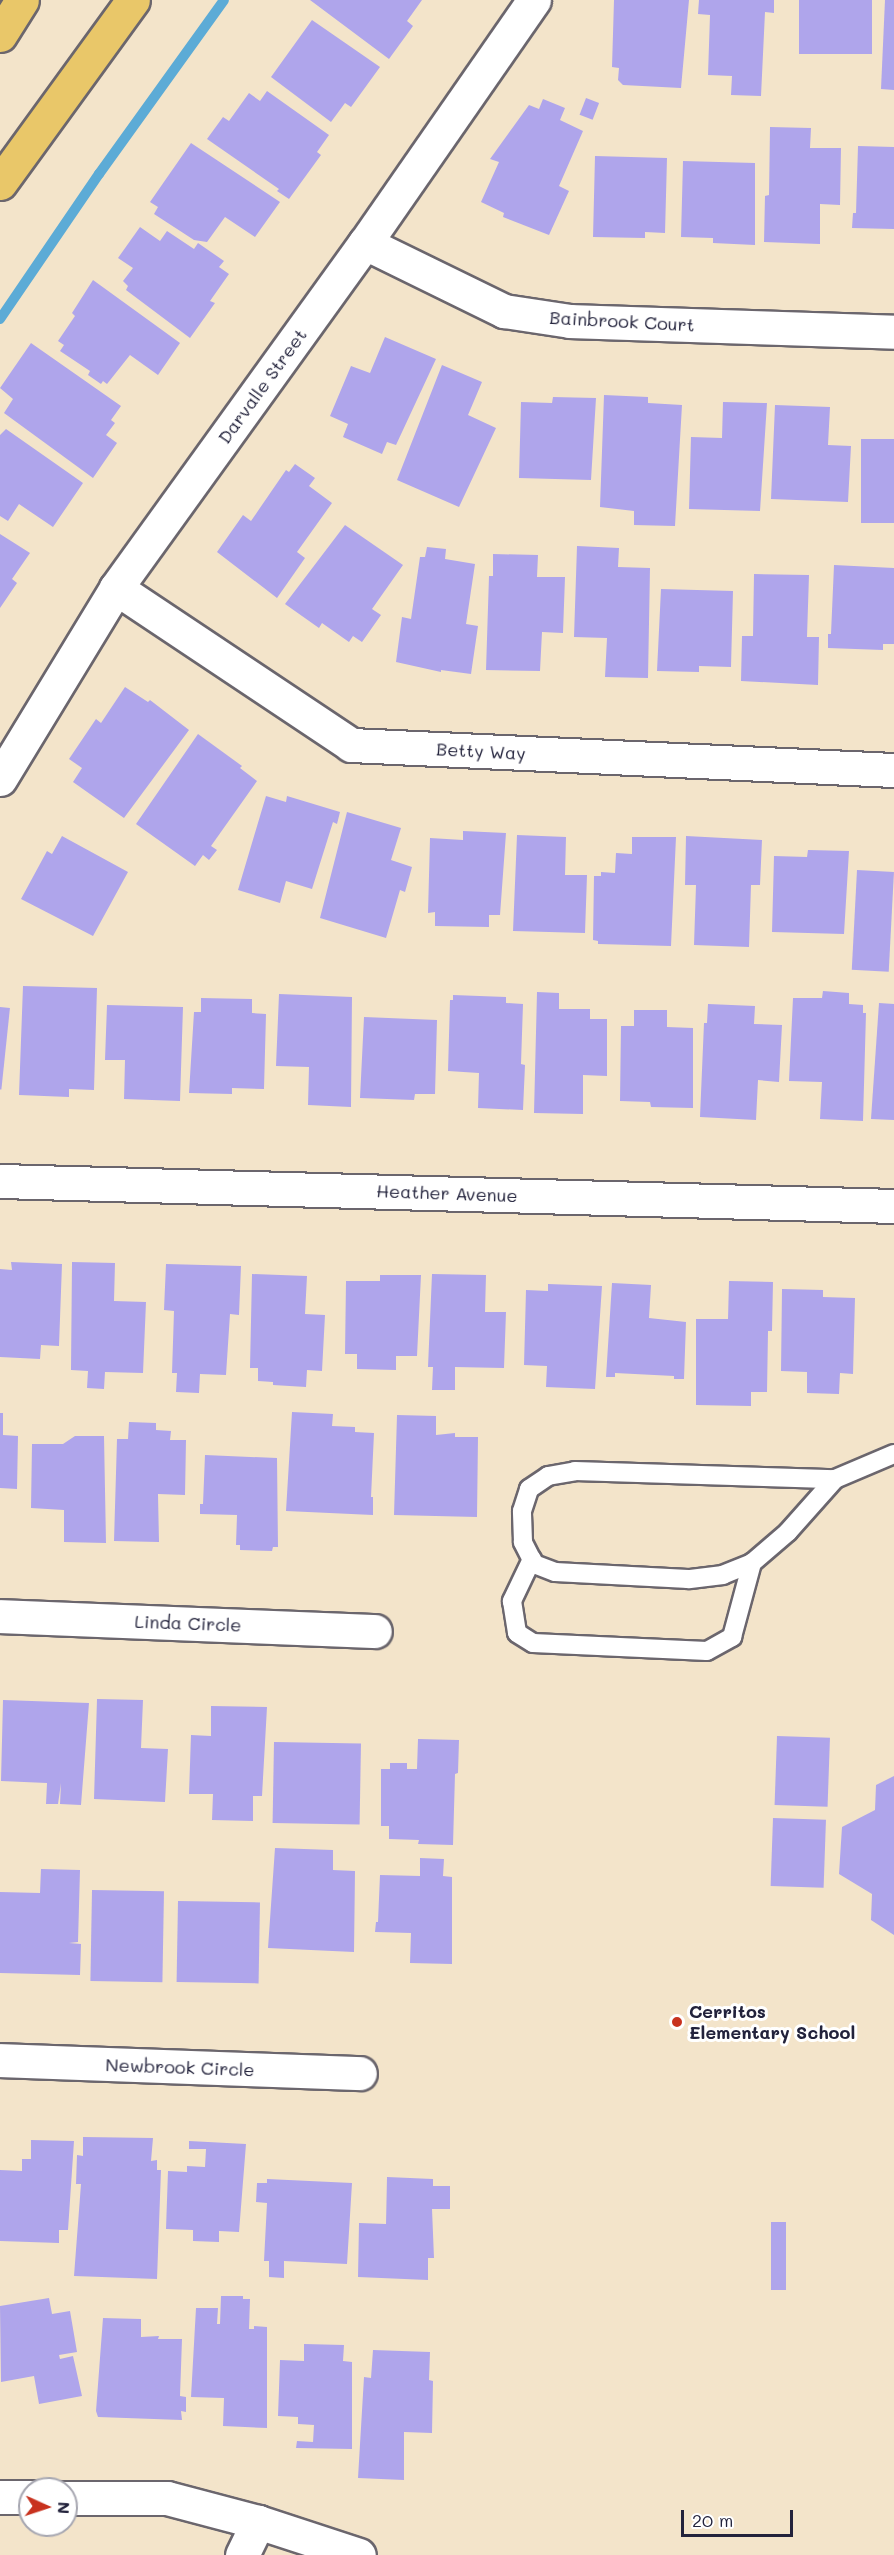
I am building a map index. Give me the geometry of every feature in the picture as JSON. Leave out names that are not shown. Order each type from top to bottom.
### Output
[{"type":"highway","points":[[0,35],[22,0]]},
{"type":"highway","points":[[0,183],[133,0]]},
{"type":"street","name":"Darvalle Street","points":[[0,779],[116,588],[365,243],[534,0]]},
{"type":"street","name":"Bainbrook Court","points":[[365,243],[504,311],[570,321],[894,332]]},
{"type":"street","name":"Betty Way","points":[[116,588],[351,745],[894,770]]},
{"type":"street","name":"Heather Avenue","points":[[0,1180],[894,1206]]},
{"type":"street","name":"Linda Circle","points":[[0,1616],[375,1631]]},
{"type":"street","name":"Newbrook Circle","points":[[0,2060],[360,2073]]},
{"type":"street","points":[[0,2497],[18,2497]]},
{"type":"street","points":[[78,2498],[167,2498],[258,2522],[359,2555]]},
{"type":"street","points":[[243,2555],[258,2522]]},
{"type":"lane","points":[[834,1479],[788,1532],[752,1563],[723,1575],[688,1579],[555,1572],[534,1564],[523,1542],[522,1511],[529,1489],[548,1476],[575,1471],[834,1479],[894,1454]]},
{"type":"lane","points":[[532,1559],[512,1601],[517,1633],[533,1643],[707,1651],[732,1637],[752,1563]]},
{"type":"building","points":[[310,0],[422,0],[407,21],[413,26],[389,59]]},
{"type":"building","points":[[614,0],[689,0],[681,88],[623,85],[618,80],[619,68],[612,67]]},
{"type":"building","points":[[699,0],[774,0],[774,13],[765,12],[761,96],[731,95],[732,76],[708,75],[710,15],[698,14]]},
{"type":"building","points":[[799,0],[872,0],[872,54],[799,54]]},
{"type":"building","points":[[885,0],[894,0],[894,90],[881,89]]},
{"type":"building","points":[[312,20],[380,67],[351,107],[345,103],[331,122],[271,77]]},
{"type":"building","points":[[267,91],[329,135],[317,152],[321,155],[289,199],[277,191],[279,189],[207,139],[223,117],[229,121],[249,93],[260,101]]},
{"type":"building","points":[[586,98],[599,103],[593,120],[580,115]]},
{"type":"building","points":[[543,99],[565,108],[560,120],[583,131],[559,186],[569,191],[549,235],[503,217],[504,213],[481,202],[499,162],[490,159],[529,105],[539,109]]},
{"type":"building","points":[[770,127],[811,128],[810,148],[841,148],[840,205],[820,204],[820,244],[764,242],[765,196],[769,195]]},
{"type":"building","points":[[191,143],[280,202],[255,237],[225,217],[207,242],[194,240],[154,214],[158,207],[150,202]]},
{"type":"building","points":[[858,146],[894,147],[894,229],[852,228],[853,213],[856,213]]},
{"type":"building","points":[[595,156],[667,158],[665,233],[645,232],[645,238],[593,237]]},
{"type":"building","points":[[683,161],[755,163],[755,245],[713,243],[713,238],[681,237]]},
{"type":"building","points":[[140,227],[160,241],[167,231],[194,249],[198,243],[224,261],[219,267],[229,274],[210,301],[215,303],[190,338],[126,290],[128,286],[123,281],[133,268],[118,258]]},
{"type":"building","points":[[93,280],[180,343],[158,375],[130,355],[107,384],[103,381],[101,384],[88,375],[90,371],[60,351],[64,345],[58,341],[75,316],[72,313]]},
{"type":"building","points":[[385,337],[436,359],[396,445],[387,442],[382,454],[343,437],[348,424],[330,416],[351,366],[370,373]]},
{"type":"building","points":[[31,343],[121,406],[111,420],[115,423],[106,435],[117,443],[93,478],[4,413],[13,399],[0,388]]},
{"type":"building","points":[[442,365],[482,382],[468,415],[496,428],[459,507],[397,480]]},
{"type":"building","points":[[604,395],[648,397],[648,403],[682,405],[675,526],[634,525],[634,511],[600,507]]},
{"type":"building","points":[[553,397],[596,398],[591,480],[519,478],[521,402],[552,403]]},
{"type":"building","points":[[723,402],[767,403],[760,511],[689,509],[691,437],[722,438]]},
{"type":"building","points":[[775,405],[830,407],[828,445],[851,446],[848,502],[771,499]]},
{"type":"building","points":[[6,429],[83,483],[53,527],[19,504],[8,521],[0,516],[0,435]]},
{"type":"building","points":[[861,439],[894,439],[894,523],[861,523]]},
{"type":"building","points":[[295,464],[315,478],[309,486],[332,503],[297,552],[305,558],[277,598],[217,552],[243,515],[251,521],[286,470],[289,472]]},
{"type":"building","points":[[345,525],[403,565],[372,609],[381,615],[362,642],[353,636],[349,642],[322,623],[319,628],[285,604]]},
{"type":"building","points":[[0,534],[30,553],[12,579],[17,583],[0,608]]},
{"type":"building","points":[[577,546],[619,548],[618,567],[650,568],[648,678],[605,677],[607,638],[574,637]]},
{"type":"building","points":[[427,547],[446,549],[445,559],[475,564],[466,624],[478,626],[471,674],[441,670],[441,672],[396,662],[402,617],[411,619],[420,557],[425,557]]},
{"type":"building","points":[[493,554],[538,555],[537,577],[565,577],[563,633],[542,632],[540,671],[486,670],[489,576],[493,576]]},
{"type":"building","points":[[834,565],[894,568],[894,644],[883,644],[883,650],[828,648],[828,634],[831,634]]},
{"type":"building","points":[[754,574],[809,575],[807,637],[819,637],[818,685],[741,681],[742,636],[753,636]]},
{"type":"building","points":[[661,589],[733,591],[731,667],[699,666],[699,672],[657,671]]},
{"type":"building","points":[[125,687],[148,702],[150,700],[189,730],[124,818],[73,782],[82,768],[69,759],[96,719],[101,723]]},
{"type":"building","points":[[198,734],[242,766],[240,768],[257,781],[211,846],[217,850],[209,860],[203,855],[195,866],[136,824]]},
{"type":"building","points":[[266,796],[286,802],[287,796],[340,812],[337,824],[333,822],[312,889],[286,881],[280,903],[238,890]]},
{"type":"building","points":[[347,812],[401,828],[391,860],[412,867],[405,892],[400,890],[386,938],[320,918]]},
{"type":"building","points":[[463,831],[506,833],[500,915],[489,915],[489,927],[435,926],[435,912],[428,913],[430,838],[463,840]]},
{"type":"building","points":[[517,835],[566,837],[565,875],[587,875],[585,933],[513,931]]},
{"type":"building","points":[[62,836],[128,872],[93,936],[21,899],[47,851],[52,854]]},
{"type":"building","points":[[686,836],[762,840],[760,885],[751,885],[749,947],[694,945],[696,885],[685,885]]},
{"type":"building","points":[[632,837],[676,837],[671,946],[598,944],[598,941],[593,940],[594,876],[601,876],[601,872],[615,873],[616,853],[632,854]]},
{"type":"building","points":[[808,850],[849,851],[844,934],[772,932],[774,856],[807,857]]},
{"type":"building","points":[[857,870],[894,872],[889,972],[852,970]]},
{"type":"building","points":[[23,986],[97,988],[94,1090],[69,1089],[69,1097],[19,1095]]},
{"type":"building","points":[[823,991],[849,993],[849,1004],[863,1005],[863,1013],[866,1013],[863,1121],[820,1119],[822,1082],[789,1081],[793,998],[822,998]]},
{"type":"building","points":[[537,992],[559,993],[559,1009],[590,1009],[590,1019],[607,1019],[607,1076],[583,1075],[583,1114],[534,1113]]},
{"type":"building","points":[[279,994],[352,997],[351,1107],[308,1105],[309,1067],[276,1066]]},
{"type":"building","points":[[453,995],[506,997],[506,1003],[523,1004],[521,1064],[525,1065],[523,1110],[478,1108],[479,1073],[448,1071],[450,1000],[453,1000]]},
{"type":"building","points":[[201,998],[252,999],[252,1013],[266,1014],[264,1089],[232,1088],[232,1094],[189,1093],[194,1012],[201,1012]]},
{"type":"building","points":[[879,1003],[894,1004],[894,1120],[871,1119]]},
{"type":"building","points":[[708,1004],[755,1006],[754,1024],[782,1025],[779,1082],[758,1080],[756,1120],[700,1117],[704,1023],[707,1023]]},
{"type":"building","points":[[107,1005],[183,1007],[180,1101],[124,1099],[125,1060],[105,1060]]},
{"type":"building","points":[[0,1007],[10,1008],[0,1089]]},
{"type":"building","points":[[634,1010],[667,1010],[667,1027],[693,1028],[693,1108],[651,1107],[650,1102],[620,1101],[621,1026],[634,1026]]},
{"type":"building","points":[[364,1017],[437,1020],[435,1094],[415,1094],[414,1100],[360,1098]]},
{"type":"building","points":[[11,1262],[62,1264],[59,1346],[41,1345],[40,1359],[0,1357],[0,1269],[12,1270]]},
{"type":"building","points":[[72,1262],[115,1263],[114,1301],[146,1302],[143,1373],[105,1372],[104,1389],[87,1388],[88,1371],[71,1370]]},
{"type":"building","points":[[166,1264],[241,1266],[239,1315],[230,1314],[226,1375],[200,1374],[199,1393],[176,1392],[177,1373],[172,1373],[174,1311],[164,1310]]},
{"type":"building","points":[[252,1274],[307,1276],[305,1314],[325,1315],[322,1371],[307,1370],[306,1387],[273,1385],[273,1382],[258,1381],[258,1368],[250,1368]]},
{"type":"building","points":[[432,1274],[486,1275],[485,1312],[506,1312],[504,1368],[455,1367],[455,1390],[432,1390],[433,1367],[428,1367]]},
{"type":"building","points":[[380,1275],[421,1275],[417,1356],[396,1356],[396,1370],[357,1369],[357,1354],[345,1354],[346,1281],[380,1281]]},
{"type":"building","points":[[729,1281],[773,1282],[772,1331],[768,1331],[767,1392],[751,1392],[751,1406],[696,1405],[696,1319],[728,1319]]},
{"type":"building","points":[[612,1283],[651,1285],[649,1318],[686,1322],[684,1379],[674,1379],[674,1376],[615,1373],[615,1377],[606,1377]]},
{"type":"building","points":[[548,1284],[602,1286],[595,1389],[546,1387],[547,1366],[524,1365],[526,1290],[548,1291]]},
{"type":"building","points":[[782,1289],[823,1290],[823,1297],[855,1298],[853,1374],[840,1373],[839,1394],[807,1393],[807,1372],[781,1371]]},
{"type":"building","points":[[292,1412],[333,1414],[332,1426],[355,1427],[355,1432],[374,1433],[371,1497],[373,1497],[373,1515],[286,1511]]},
{"type":"building","points":[[0,1413],[3,1413],[3,1435],[18,1436],[17,1489],[0,1488]]},
{"type":"building","points":[[397,1415],[436,1416],[436,1435],[455,1433],[455,1437],[478,1437],[477,1517],[394,1515]]},
{"type":"building","points":[[129,1422],[156,1423],[156,1430],[171,1431],[170,1440],[186,1440],[185,1495],[158,1494],[159,1542],[114,1541],[117,1439],[128,1439]]},
{"type":"building","points":[[75,1436],[104,1436],[106,1543],[64,1542],[64,1510],[31,1508],[32,1444],[63,1444]]},
{"type":"building","points":[[205,1455],[277,1458],[278,1547],[273,1547],[272,1551],[240,1550],[240,1545],[236,1545],[237,1515],[200,1514],[200,1504],[203,1504]]},
{"type":"building","points":[[97,1699],[143,1700],[141,1748],[168,1749],[165,1802],[94,1799]]},
{"type":"building","points":[[3,1700],[89,1703],[81,1805],[60,1804],[61,1783],[58,1804],[46,1804],[47,1783],[1,1781]]},
{"type":"building","points":[[211,1706],[267,1707],[262,1796],[253,1796],[253,1821],[212,1820],[213,1794],[189,1794],[191,1735],[211,1736]]},
{"type":"building","points":[[777,1736],[830,1738],[828,1807],[775,1805]]},
{"type":"building","points":[[418,1739],[459,1740],[458,1773],[455,1774],[453,1845],[418,1844],[419,1840],[389,1839],[389,1826],[381,1826],[381,1769],[390,1769],[390,1763],[407,1763],[407,1769],[417,1769]]},
{"type":"building","points":[[274,1742],[361,1744],[360,1825],[273,1823]]},
{"type":"building","points":[[894,1776],[894,1935],[871,1920],[872,1894],[839,1874],[842,1827],[875,1810],[876,1785]]},
{"type":"building","points":[[773,1818],[826,1820],[824,1888],[771,1886]]},
{"type":"building","points":[[275,1848],[333,1850],[333,1870],[355,1871],[354,1952],[268,1948]]},
{"type":"building","points":[[420,1858],[444,1859],[443,1876],[452,1877],[452,1964],[410,1963],[411,1933],[375,1932],[376,1922],[378,1922],[380,1875],[420,1876]]},
{"type":"building","points":[[41,1869],[80,1870],[78,1942],[69,1943],[81,1944],[80,1975],[0,1973],[0,1892],[40,1893]]},
{"type":"building","points":[[92,1890],[164,1891],[162,1982],[90,1981]]},
{"type":"building","points":[[178,1901],[260,1902],[259,1983],[177,1982]]},
{"type":"building","points":[[83,2137],[153,2138],[151,2161],[157,2160],[157,2170],[161,2170],[157,2279],[74,2276],[81,2184],[76,2184],[77,2155],[83,2156]]},
{"type":"building","points":[[31,2140],[74,2141],[68,2230],[59,2230],[59,2243],[0,2241],[0,2170],[22,2171],[22,2159],[31,2159]]},
{"type":"building","points":[[189,2141],[246,2144],[239,2232],[219,2231],[219,2242],[193,2241],[193,2230],[166,2229],[168,2171],[187,2172],[187,2166],[205,2167],[206,2149],[189,2149]]},
{"type":"building","points":[[387,2177],[433,2179],[433,2186],[450,2186],[450,2209],[432,2209],[434,2258],[428,2258],[428,2280],[358,2277],[359,2223],[386,2224]]},
{"type":"building","points":[[267,2179],[352,2183],[347,2264],[284,2261],[284,2278],[269,2277],[269,2261],[264,2261],[267,2203],[256,2202],[257,2183],[267,2183]]},
{"type":"building","points":[[771,2222],[786,2222],[786,2290],[771,2290]]},
{"type":"building","points":[[221,2296],[243,2296],[243,2299],[250,2299],[249,2329],[254,2329],[254,2326],[267,2327],[267,2428],[223,2426],[224,2398],[191,2397],[196,2308],[218,2308],[217,2324],[220,2324]]},
{"type":"building","points":[[49,2298],[52,2314],[70,2311],[77,2352],[59,2355],[60,2359],[73,2356],[82,2396],[39,2404],[34,2376],[1,2382],[0,2306]]},
{"type":"building","points":[[103,2318],[141,2319],[141,2337],[159,2336],[158,2339],[182,2339],[180,2396],[186,2397],[186,2412],[181,2411],[182,2420],[98,2417],[96,2411]]},
{"type":"building","points":[[304,2344],[344,2345],[343,2361],[352,2362],[352,2449],[296,2448],[297,2441],[313,2442],[314,2425],[298,2424],[298,2417],[278,2416],[280,2360],[304,2361]]},
{"type":"building","points":[[373,2350],[430,2352],[429,2380],[433,2381],[432,2433],[404,2432],[404,2480],[358,2478],[364,2377],[371,2378]]},
{"type":"waterway","points":[[0,319],[99,174],[224,0]]},
{"type":"place","name":"Cerritos Elementary School","points":[[677,2022]]}]
